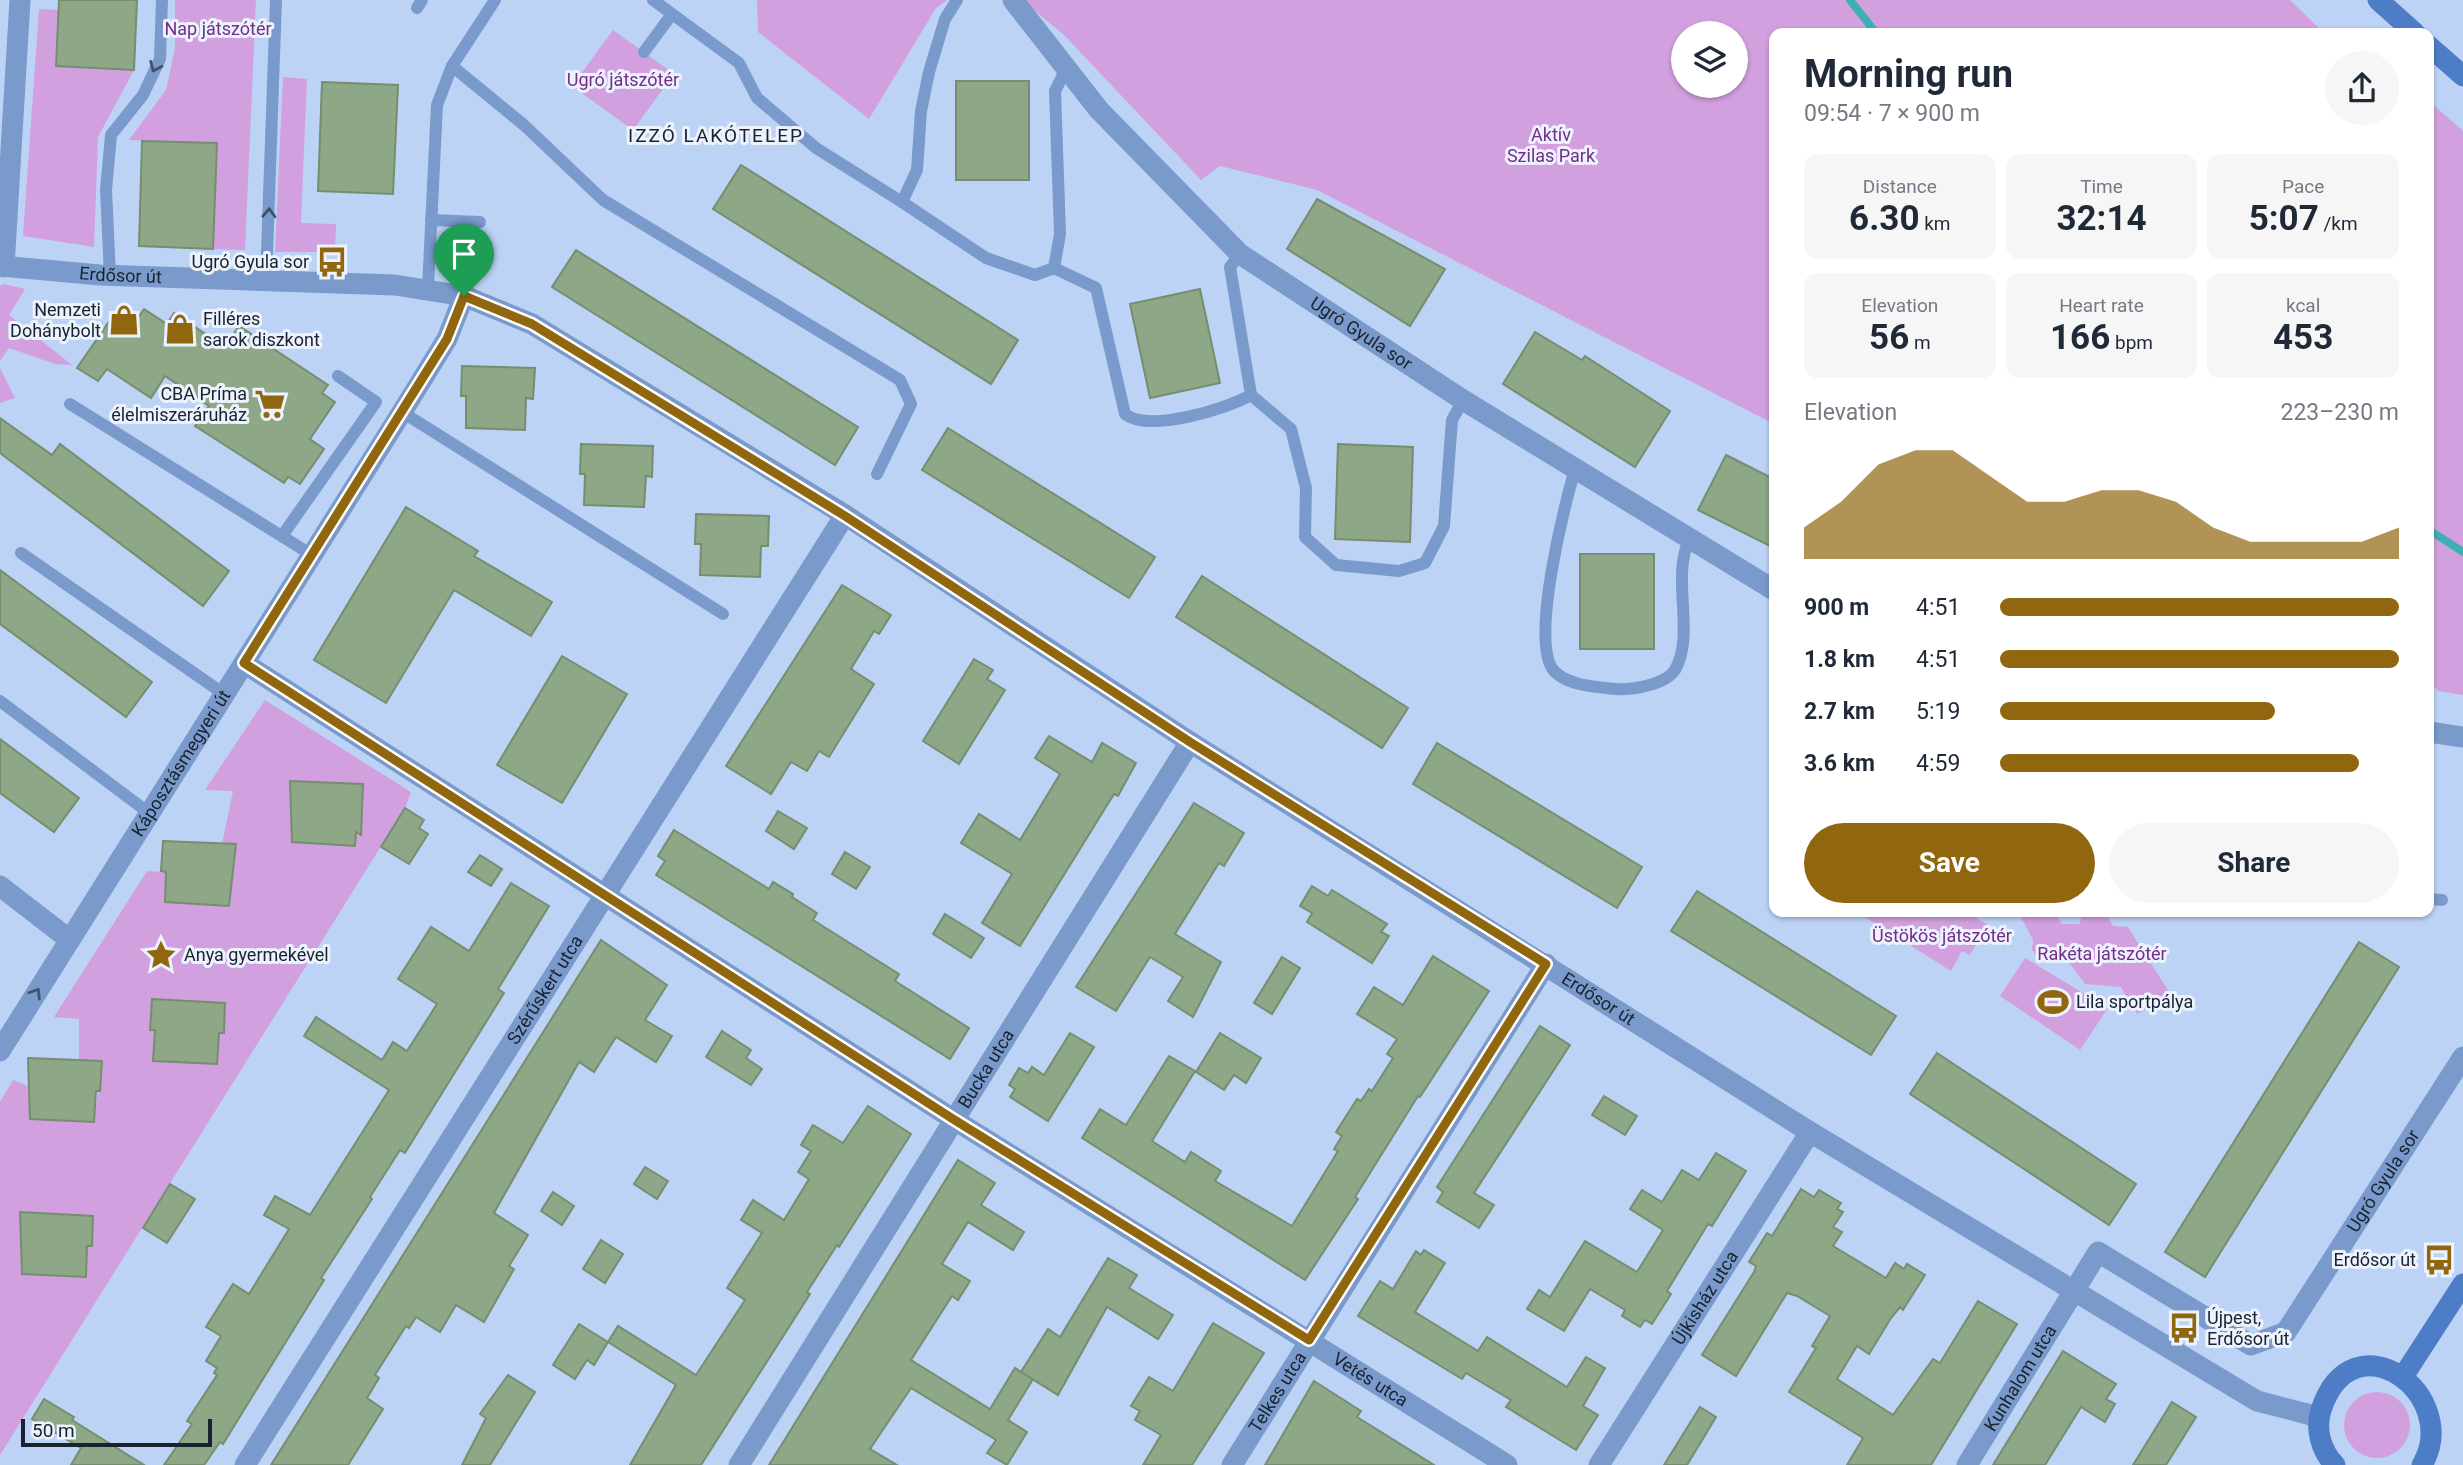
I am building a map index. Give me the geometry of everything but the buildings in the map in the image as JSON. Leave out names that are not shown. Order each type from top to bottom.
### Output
[{"type":"street","points":[[2,266],[20,0]]},
{"type":"street","name":"Ugró Gyula sor","points":[[1013,0],[1099,110],[1240,254],[1463,400],[1769,587]]},
{"type":"street","points":[[2378,0],[2409,28]]},
{"type":"street","points":[[2434,50],[2463,76]]},
{"type":"street","name":"Erdősor út","points":[[2,266],[110,275],[428,288],[464,296],[532,324],[845,516],[1190,742],[1810,1132],[2258,1401],[2319,1417]]},
{"type":"street","name":"Káposztásmegyeri út","points":[[0,1051],[447,339],[464,296]]},
{"type":"street","name":"Szérűskert utca","points":[[245,1465],[604,893],[845,516]]},
{"type":"street","name":"Vetés utca","points":[[244,663],[953,1119],[1507,1465]]},
{"type":"street","points":[[2434,733],[2463,737]]},
{"type":"street","name":"Bucka utca","points":[[739,1465],[1190,742]]},
{"type":"street","points":[[0,886],[70,940]]},
{"type":"street","name":"Telkes utca","points":[[1232,1465],[1546,964]]},
{"type":"street","name":"Ugró Gyula sor","points":[[2075,1292],[2098,1252],[2251,1345],[2286,1332],[2463,1057]]},
{"type":"street","name":"Újkisház utca","points":[[1599,1465],[1810,1132]]},
{"type":"street","points":[[2406,1372],[2463,1284]]},
{"type":"street","name":"Kunhalom utca","points":[[1967,1465],[2075,1292]]},
{"type":"street","points":[[2335,1465],[2320,1438],[2319,1417],[2326,1395],[2341,1378],[2361,1367],[2384,1365],[2406,1372],[2425,1387],[2437,1409],[2439,1433],[2431,1456],[2422,1465]]},
{"type":"lane","points":[[110,275],[106,190],[111,135],[142,95],[160,59],[162,0]]},
{"type":"lane","points":[[266,281],[276,0]]},
{"type":"lane","points":[[653,0],[739,64],[757,98],[816,148],[986,258],[1035,275],[1054,268],[1096,288],[1125,414],[1132,419],[1148,423],[1230,407],[1251,395]]},
{"type":"lane","points":[[902,202],[917,170],[921,111],[929,72],[945,19],[957,0]]},
{"type":"lane","points":[[428,288],[437,105],[452,66],[490,2]]},
{"type":"lane","points":[[643,52],[672,14]]},
{"type":"lane","points":[[452,66],[524,125],[603,200],[900,380],[911,404],[877,474]]},
{"type":"lane","points":[[1054,268],[1060,234],[1055,91],[1066,69]]},
{"type":"lane","points":[[431,220],[480,222]]},
{"type":"lane","points":[[1240,254],[1230,267],[1251,395],[1291,429],[1306,488],[1305,537],[1336,565],[1399,571],[1425,563],[1444,526],[1452,420],[1463,400]]},
{"type":"lane","points":[[282,536],[376,402],[338,376]]},
{"type":"lane","points":[[70,404],[312,555]]},
{"type":"lane","points":[[402,412],[723,614]]},
{"type":"lane","points":[[1575,469],[1560,520],[1545,611],[1545,657],[1555,671],[1573,682],[1620,689],[1659,682],[1674,670],[1682,643],[1683,553],[1690,538]]},
{"type":"lane","points":[[21,553],[224,694]]},
{"type":"lane","points":[[0,701],[149,813]]},
{"type":"green space","name":"Nap játszótér","points":[[175,0],[256,0],[245,250],[213,249],[216,143],[129,140],[166,90],[175,48]]},
{"type":"green space","points":[[757,0],[947,0],[936,8],[869,119],[758,32]]},
{"type":"green space","name":"Aktív Szilas Park","points":[[1022,0],[2290,0],[2319,28],[1769,28],[1769,421],[1317,190],[1220,166],[1201,180],[1064,35]]},
{"type":"green space","points":[[39,9],[59,10],[57,66],[134,70],[98,137],[94,247],[23,236]]},
{"type":"green space","name":"Ugró játszótér","points":[[613,30],[674,74],[633,130],[572,86]]},
{"type":"green space","points":[[283,77],[307,79],[301,223],[336,224],[335,252],[275,252]]},
{"type":"green space","points":[[2434,105],[2463,131],[2463,695],[2439,691],[2434,687]]},
{"type":"green space","points":[[4,284],[25,289],[9,315],[72,365],[55,364],[9,348],[0,361],[0,286]]},
{"type":"green space","points":[[0,368],[15,398],[0,403]]},
{"type":"green space","points":[[265,700],[411,792],[405,808],[0,1455],[0,1102],[13,1080],[32,1088],[30,1119],[94,1122],[102,1061],[79,1060],[79,1019],[54,1017],[147,871],[166,872],[165,902],[229,905],[236,844],[222,844],[233,791],[205,790]]},
{"type":"green space","name":"Üstökös játszótér","points":[[1865,917],[1975,917],[1988,925],[1970,955],[1962,951],[1951,971]]},
{"type":"green space","name":"Rakéta játszótér","points":[[2021,917],[2058,917],[2062,924],[2079,924],[2082,917],[2108,917],[2113,926],[2128,927],[2171,995],[2137,1014],[2121,987],[2085,984],[2066,959],[2039,959],[2032,950],[2033,940]]},
{"type":"green space","name":"Lila sportpálya","points":[[2025,958],[2108,1008],[2080,1050],[2000,996]]},
{"type":"green space","points":[[2377,1392],[2390,1394],[2400,1402],[2408,1412],[2408,1438],[2400,1448],[2390,1456],[2377,1458],[2364,1456],[2354,1448],[2346,1438],[2344,1425],[2346,1412],[2354,1402],[2364,1394]]},
{"type":"waterway","points":[[1850,0],[1872,28]]},
{"type":"waterway","points":[[2434,533],[2463,552]]},
{"type":"place","name":"Ugró Gyula sor","points":[[332,262]]},
{"type":"place","name":"Nemzeti Dohánybolt","points":[[124,320]]},
{"type":"place","name":"Filléres sarok diszkont","points":[[180,329]]},
{"type":"place","name":"CBA Príma élelmiszeráruház","points":[[270,404]]},
{"type":"place","name":"Anya gyermekével","points":[[161,955]]},
{"type":"place","name":"Lila sportpálya","points":[[2053,1002]]},
{"type":"place","name":"Erdősor út","points":[[2439,1260]]},
{"type":"place","name":"Újpest, Erdősor út","points":[[2184,1328]]},
{"type":"district","name":"IZZÓ LAKÓTELEP","points":[[716,135]]},
{"type":"route","points":[[464,296],[498,307],[532,324],[845,516],[1190,742],[1546,964],[1309,1340],[953,1119],[604,893],[263,678],[244,663],[447,339],[464,296]]}]
